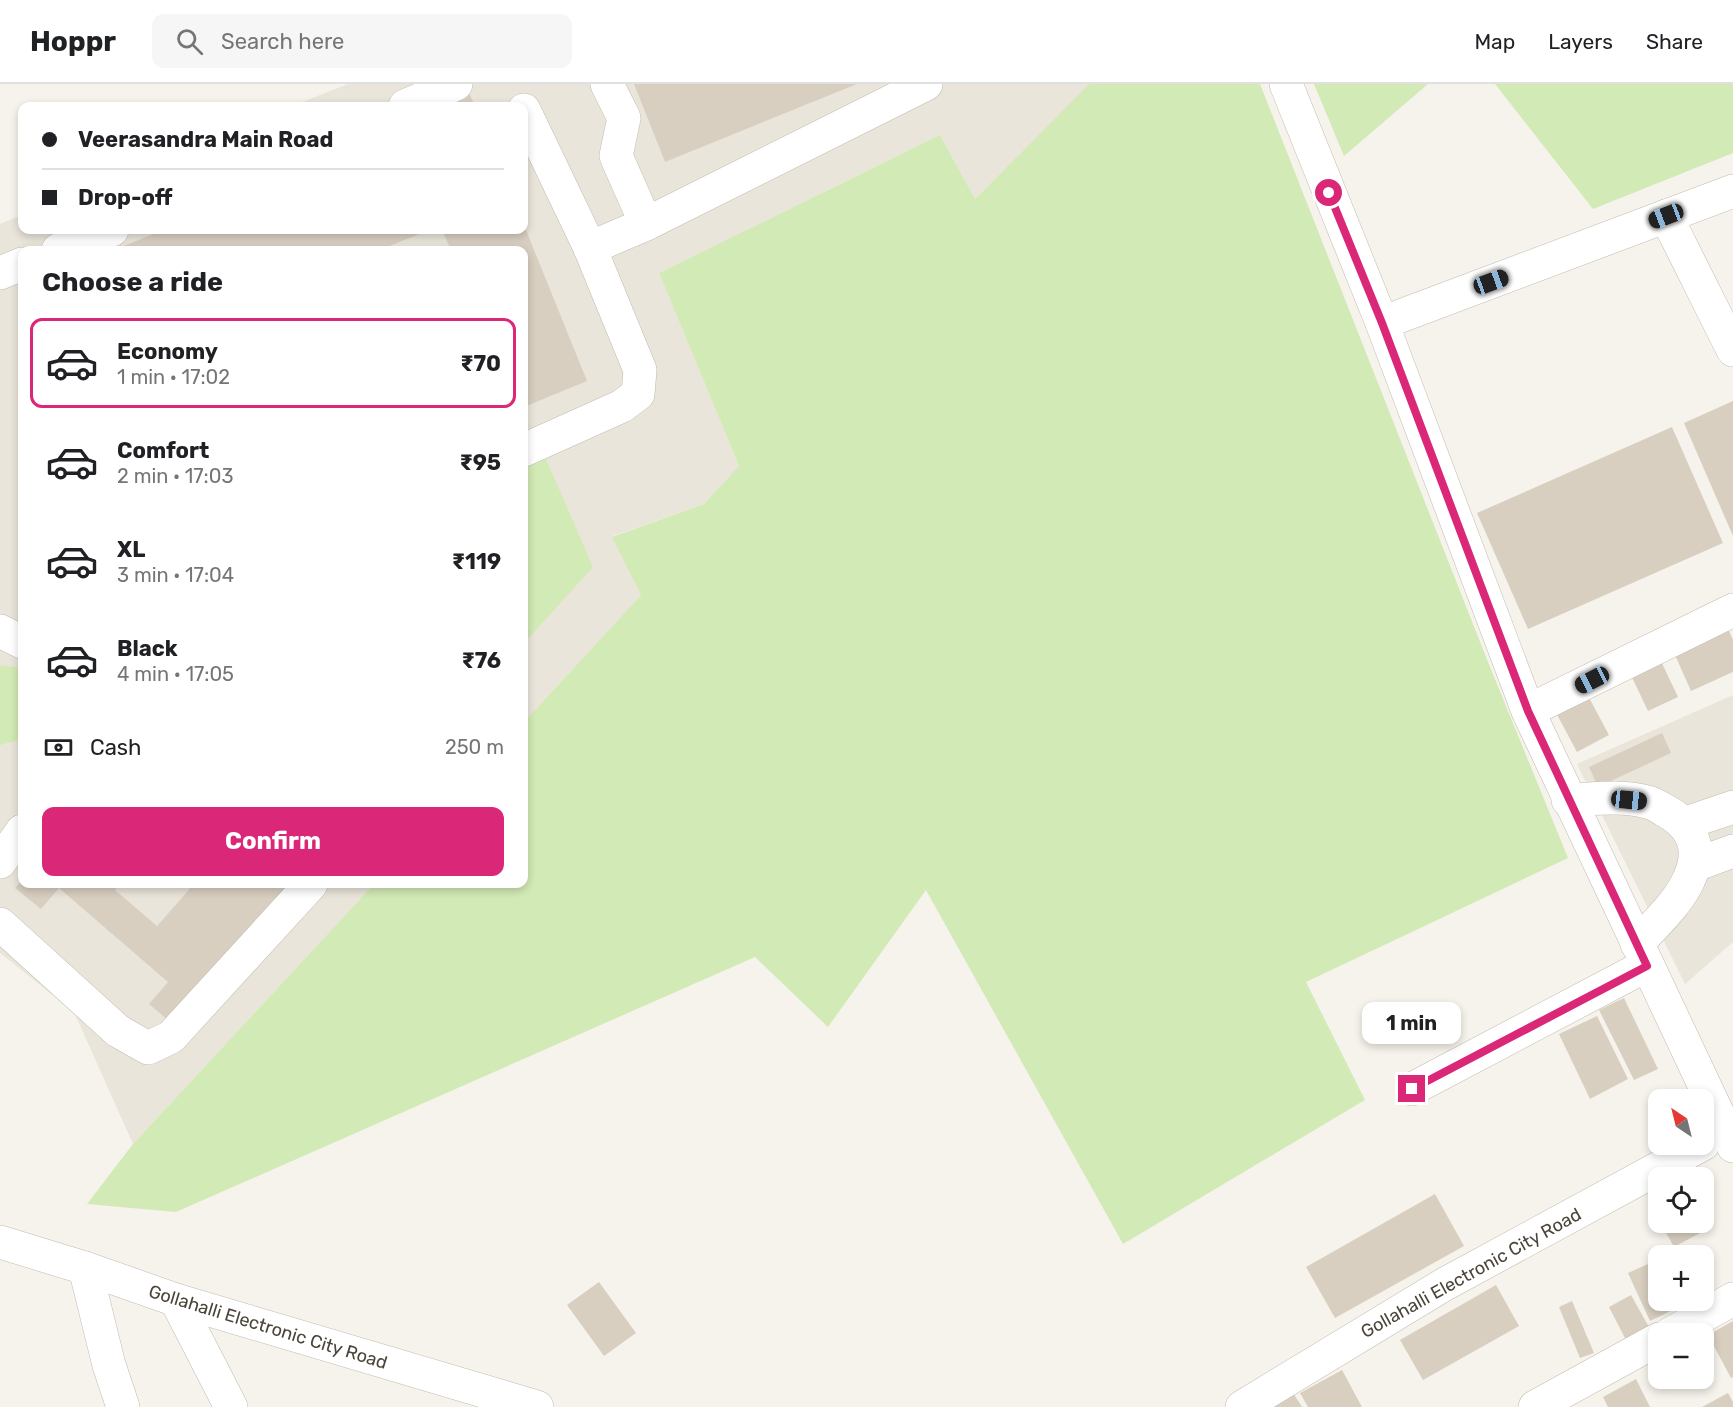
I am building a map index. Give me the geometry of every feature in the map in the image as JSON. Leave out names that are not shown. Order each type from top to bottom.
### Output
[{"type":"street","points":[[414,102],[456,84]]},
{"type":"street","points":[[511,84],[520,102]]},
{"type":"street","points":[[607,84],[624,118],[616,156],[646,224]]},
{"type":"street","points":[[590,248],[646,224],[926,84]]},
{"type":"street","points":[[1286,84],[1382,323],[1528,711],[1642,955],[1717,1141]]},
{"type":"street","points":[[528,118],[590,248],[640,370],[638,394],[622,406],[528,448]]},
{"type":"street","points":[[1382,323],[1733,191]]},
{"type":"street","points":[[1666,216],[1733,350]]},
{"type":"street","points":[[69,246],[101,234]]},
{"type":"street","points":[[0,273],[18,266]]},
{"type":"street","points":[[1528,711],[1733,610]]},
{"type":"street","points":[[0,631],[18,640]]},
{"type":"street","points":[[1412,1089],[1642,955],[1688,881],[1695,864],[1696,849],[1692,836],[1674,815],[1648,802],[1610,798],[1568,800]]},
{"type":"street","points":[[1683,824],[1733,807]]},
{"type":"street","points":[[0,862],[18,837]]},
{"type":"street","points":[[1695,864],[1733,851]]},
{"type":"street","points":[[0,924],[118,1031],[148,1048],[171,1037],[307,888]]},
{"type":"street","name":"Gollahalli Electronic City Road","points":[[1242,1407],[1445,1284],[1717,1141]]},
{"type":"street","name":"Gollahalli Electronic City Road","points":[[0,1242],[85,1268],[176,1300],[537,1407]]},
{"type":"street","points":[[85,1268],[109,1365],[123,1407]]},
{"type":"street","points":[[1690,1323],[1733,1299]]},
{"type":"street","points":[[176,1300],[231,1407]]},
{"type":"street","points":[[1534,1407],[1648,1345]]},
{"type":"shaded area","points":[[348,84],[1089,84],[975,199],[940,135],[659,273],[739,466],[704,504],[613,536],[641,595],[528,718],[528,246],[18,246],[18,888],[370,888],[133,1144],[74,1012],[0,953],[0,224],[18,217],[18,234],[528,234],[528,102],[302,102]]},
{"type":"shaded area","points":[[1733,695],[1733,942],[1685,984],[1577,764]]},
{"type":"green space","points":[[1089,84],[1260,84],[1488,662],[1568,858],[1306,982],[1365,1100],[1123,1244],[926,890],[828,1027],[755,957],[176,1212],[87,1204],[133,1144],[370,888],[528,888],[528,718],[641,595],[612,537],[704,504],[739,466],[659,273],[940,135],[975,199]]},
{"type":"green space","points":[[1314,84],[1428,84],[1344,156]]},
{"type":"green space","points":[[1495,84],[1733,84],[1733,153],[1593,209]]},
{"type":"green space","points":[[546,459],[593,567],[528,639],[528,466]]},
{"type":"green space","points":[[0,665],[18,667],[18,740],[0,745]]},
{"type":"building","points":[[634,84],[857,84],[665,162]]},
{"type":"building","points":[[469,93],[473,102],[446,102]]},
{"type":"building","points":[[153,234],[420,234],[389,246],[124,246]]},
{"type":"building","points":[[444,234],[528,234],[587,381],[528,405],[528,246],[449,246]]},
{"type":"building","points":[[1733,401],[1733,536],[1684,423]]},
{"type":"building","points":[[1672,427],[1723,543],[1528,629],[1477,513]]},
{"type":"building","points":[[1725,622],[1733,640],[1733,672],[1691,691],[1671,646]]},
{"type":"building","points":[[1659,657],[1678,697],[1648,711],[1629,671]]},
{"type":"building","points":[[1586,692],[1609,735],[1577,752],[1554,709]]},
{"type":"building","points":[[1662,733],[1671,753],[1598,787],[1589,767]]},
{"type":"building","points":[[18,885],[18,888],[59,888],[41,909],[15,888]]},
{"type":"building","points":[[59,888],[117,888],[115,890],[157,926],[190,888],[296,888],[175,1026],[149,1004],[168,982]]},
{"type":"building","points":[[1624,998],[1658,1069],[1634,1080],[1599,1010]]},
{"type":"building","points":[[1597,1016],[1628,1079],[1590,1099],[1559,1034]]},
{"type":"building","points":[[1435,1194],[1464,1246],[1335,1318],[1306,1267]]},
{"type":"building","points":[[1666,1233],[1700,1233],[1678,1245],[1673,1245]]},
{"type":"building","points":[[1648,1264],[1648,1311],[1671,1311],[1650,1321],[1628,1273]]},
{"type":"building","points":[[599,1282],[636,1333],[604,1356],[567,1305]]},
{"type":"building","points":[[1496,1285],[1519,1326],[1423,1380],[1400,1340]]},
{"type":"building","points":[[1631,1295],[1648,1328],[1626,1340],[1609,1307]]},
{"type":"building","points":[[1572,1301],[1594,1353],[1580,1358],[1559,1307]]},
{"type":"building","points":[[1733,1321],[1733,1377],[1731,1378],[1714,1346],[1714,1332]]},
{"type":"building","points":[[1342,1370],[1362,1407],[1308,1407],[1300,1393]]},
{"type":"building","points":[[1636,1379],[1650,1407],[1608,1407],[1603,1397]]},
{"type":"building","points":[[1292,1391],[1302,1407],[1267,1407]]},
{"type":"building","points":[[1728,1393],[1733,1407],[1702,1407]]},
{"type":"route","points":[[1329,193],[1382,323],[1528,711],[1647,966],[1412,1089]]}]
